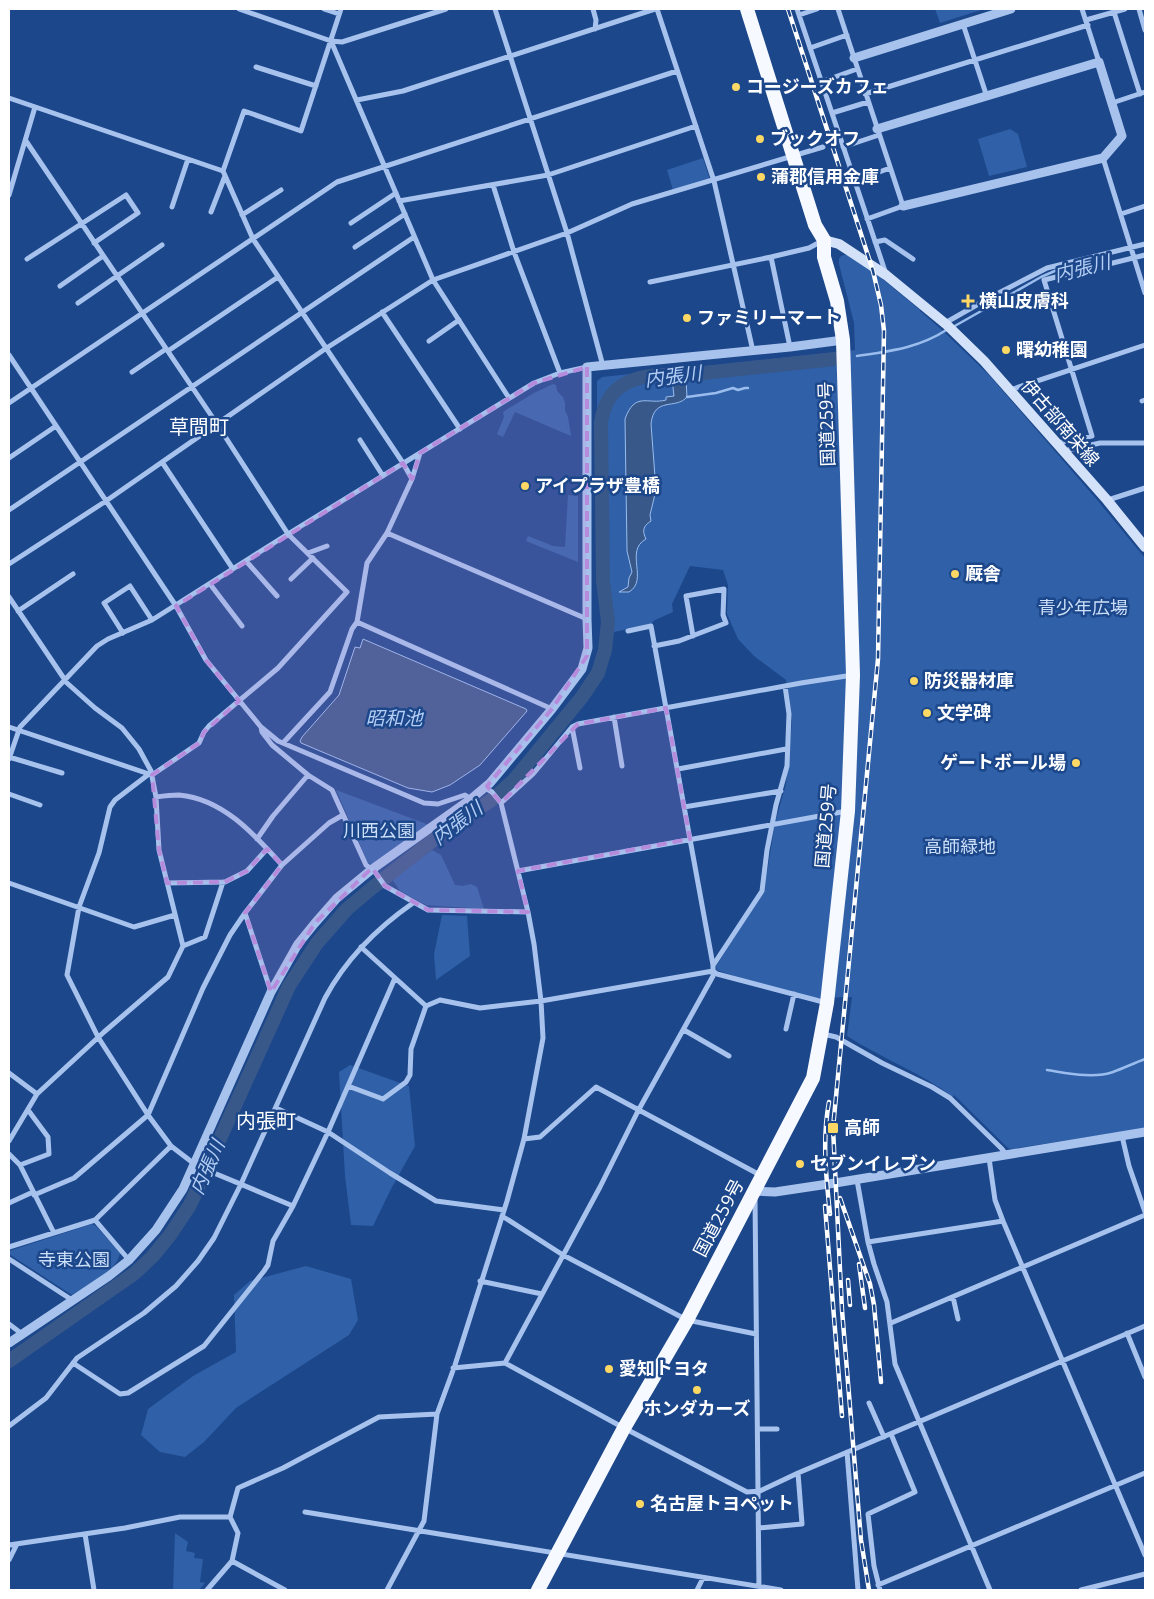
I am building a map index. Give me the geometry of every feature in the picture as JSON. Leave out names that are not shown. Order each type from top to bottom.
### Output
[{"type":"highway","name":"国道259号","points":[[538,1590],[624,1428],[687,1320],[812,1078],[827,1003],[848,811],[853,675],[843,340],[837,301],[824,257],[824,240],[815,225],[747,9]]},
{"type":"main road","name":"伊古部南栄線","points":[[824,240],[839,244],[886,275],[948,326],[984,361],[1107,500],[1145,547]]},
{"type":"street","points":[[238,9],[330,41],[342,42],[446,9]]},
{"type":"street","points":[[211,212],[244,111],[301,131],[340,11],[324,9]]},
{"type":"street","points":[[495,9],[567,233],[603,366]]},
{"type":"street","points":[[593,9],[596,20],[595,28]]},
{"type":"street","points":[[357,100],[403,91],[656,9],[714,181],[753,351]]},
{"type":"street","points":[[817,9],[798,12],[886,275]]},
{"type":"street","points":[[838,9],[903,206]]},
{"type":"street","points":[[854,58],[1011,9]]},
{"type":"street","points":[[868,219],[903,206],[1103,158],[1122,136],[1082,9]]},
{"type":"street","points":[[866,94],[1087,23],[1114,10],[1125,9]]},
{"type":"street","points":[[1139,9],[1145,30]]},
{"type":"street","points":[[1112,102],[1143,93],[1114,10]]},
{"type":"street","points":[[963,24],[986,96]]},
{"type":"street","points":[[810,48],[847,35]]},
{"type":"street","points":[[330,41],[433,280],[509,398]]},
{"type":"street","points":[[843,147],[878,132],[986,96],[1099,62]]},
{"type":"street","points":[[256,66],[316,86]]},
{"type":"street","points":[[821,82],[857,69]]},
{"type":"street","points":[[9,403],[337,182],[677,71]]},
{"type":"street","points":[[9,98],[224,173],[253,239],[412,479]]},
{"type":"street","points":[[832,113],[868,102]]},
{"type":"street","points":[[9,195],[35,107]]},
{"type":"street","points":[[399,201],[548,175],[696,126]]},
{"type":"street","points":[[26,141],[217,424],[288,534],[347,592],[278,668],[204,732],[199,743],[115,800],[110,808],[99,853],[79,907],[67,975],[98,1037],[148,1115],[171,1146],[196,1165],[293,1206]]},
{"type":"street","points":[[9,564],[326,349],[433,280],[567,233],[632,204],[823,147]]},
{"type":"street","points":[[1103,158],[1145,293]]},
{"type":"street","points":[[172,207],[188,159]]},
{"type":"street","points":[[855,181],[890,168]]},
{"type":"street","points":[[493,185],[514,252],[560,373]]},
{"type":"street","points":[[242,215],[281,190]]},
{"type":"street","points":[[351,223],[396,193]]},
{"type":"street","points":[[26,259],[126,195],[138,213],[94,242]]},
{"type":"street","points":[[1121,214],[1145,206]]},
{"type":"street","points":[[355,247],[405,214]]},
{"type":"street","points":[[9,510],[414,237]]},
{"type":"street","points":[[650,282],[809,248],[824,240]]},
{"type":"street","points":[[875,242],[885,240],[913,259]]},
{"type":"street","points":[[948,326],[989,298],[1047,268],[1145,244]]},
{"type":"street","points":[[78,303],[162,245]]},
{"type":"street","points":[[1060,447],[1092,436],[1044,280],[1145,255]]},
{"type":"street","points":[[60,286],[103,256]]},
{"type":"street","points":[[771,257],[790,347]]},
{"type":"street","points":[[132,372],[278,277]]},
{"type":"street","points":[[382,312],[460,429]]},
{"type":"street","points":[[429,340],[458,320]]},
{"type":"street","points":[[62,773],[9,758],[20,726],[97,646],[152,620],[176,606],[288,534],[534,383],[560,373],[587,368],[843,340]]},
{"type":"street","points":[[1009,390],[1145,345]]},
{"type":"street","points":[[9,355],[176,606],[206,660],[261,727],[278,742],[424,803],[438,804],[465,795],[471,799]]},
{"type":"street","points":[[9,1343],[109,1276],[129,1260],[166,1217],[196,1165],[271,992],[298,944],[315,922],[337,898],[471,799],[488,790],[577,676],[585,662],[588,648],[587,368]]},
{"type":"street","points":[[9,458],[56,426]]},
{"type":"street","points":[[360,440],[383,476]]},
{"type":"street","points":[[1060,447],[1145,443]]},
{"type":"street","points":[[283,743],[330,692],[352,629],[357,622],[367,563],[388,533],[412,479],[420,453]]},
{"type":"street","points":[[162,462],[233,569]]},
{"type":"street","points":[[1107,500],[1145,488]]},
{"type":"street","points":[[388,533],[587,619]]},
{"type":"street","points":[[291,579],[310,556],[327,546]]},
{"type":"street","points":[[246,561],[277,596]]},
{"type":"street","points":[[18,611],[73,574]]},
{"type":"street","points":[[210,584],[242,626]]},
{"type":"street","points":[[123,633],[104,602],[130,586],[152,620]]},
{"type":"street","points":[[654,646],[679,642],[726,623],[724,615],[724,589],[686,596],[693,636]]},
{"type":"street","points":[[9,597],[64,680],[95,708],[122,728],[140,750],[156,796],[159,850],[183,946],[168,977],[98,1037],[37,1094],[9,1141]]},
{"type":"street","points":[[357,622],[552,709]]},
{"type":"street","points":[[505,1363],[564,1255],[638,1111],[713,976],[714,964],[651,626],[628,631]]},
{"type":"street","points":[[500,802],[533,774],[572,727],[578,724],[853,675]]},
{"type":"street","points":[[714,964],[762,891],[772,824],[786,766],[789,714],[785,686]]},
{"type":"street","points":[[614,717],[622,766]]},
{"type":"street","points":[[9,727],[150,775]]},
{"type":"street","points":[[261,727],[262,732],[272,745],[308,775],[332,790],[366,865],[385,886],[428,910],[528,912]]},
{"type":"street","points":[[572,727],[580,768]]},
{"type":"street","points":[[678,770],[786,749]]},
{"type":"street","points":[[257,839],[273,816],[308,775]]},
{"type":"street","points":[[386,1590],[424,1522],[437,1414],[454,1368],[503,1213],[524,1139],[542,1038],[541,1001],[528,912],[500,802],[488,790]]},
{"type":"street","points":[[684,807],[781,791]]},
{"type":"street","points":[[9,794],[40,804]]},
{"type":"street","points":[[156,796],[179,795],[202,800],[220,808],[257,839],[282,865]]},
{"type":"street","points":[[518,870],[848,811]]},
{"type":"street","points":[[9,1203],[74,1178],[148,1115],[204,988],[230,935],[244,913],[282,865],[329,823],[343,814]]},
{"type":"street","points":[[167,883],[225,882],[247,871],[267,849]]},
{"type":"street","points":[[183,946],[205,937],[223,882]]},
{"type":"street","points":[[9,883],[134,927],[176,915]]},
{"type":"street","points":[[9,1426],[46,1398],[77,1358],[144,1313],[176,1286],[198,1261],[214,1238],[241,1184],[329,992],[346,965],[362,947],[384,924],[413,903]]},
{"type":"street","points":[[244,913],[271,992]]},
{"type":"street","points":[[362,947],[426,1006]]},
{"type":"street","points":[[348,1086],[383,1099],[406,1082],[410,1075],[411,1048],[426,1006],[440,1000],[480,1008],[541,1001],[713,971],[717,974],[827,1003]]},
{"type":"street","points":[[73,1364],[120,1394],[124,1394],[204,1346],[268,1265],[273,1241],[293,1206],[328,1132],[395,978]]},
{"type":"street","points":[[786,1029],[794,994]]},
{"type":"street","points":[[684,1030],[729,1056]]},
{"type":"street","points":[[822,1034],[836,1037],[950,1098],[1006,1155]]},
{"type":"street","points":[[9,1073],[37,1094]]},
{"type":"street","points":[[524,1139],[540,1137],[596,1088],[762,1176]]},
{"type":"street","points":[[276,1108],[328,1132],[436,1201],[503,1213],[564,1255],[687,1320],[756,1334]]},
{"type":"street","points":[[20,1166],[49,1154],[48,1137],[28,1110]]},
{"type":"street","points":[[759,1589],[754,1191],[775,1192],[857,1180],[1145,1132]]},
{"type":"street","points":[[891,1323],[1145,1214],[1122,1136]]},
{"type":"street","points":[[9,1247],[95,1220],[171,1146]]},
{"type":"street","points":[[9,1154],[20,1166],[54,1233]]},
{"type":"street","points":[[989,1158],[995,1200],[1003,1221],[1145,1555]]},
{"type":"street","points":[[857,1180],[868,1242],[887,1302],[895,1364],[990,1590]]},
{"type":"street","points":[[95,1220],[129,1260]]},
{"type":"street","points":[[868,1242],[1003,1221]]},
{"type":"street","points":[[9,1259],[72,1300]]},
{"type":"street","points":[[480,1281],[542,1294]]},
{"type":"street","points":[[954,1297],[958,1319]]},
{"type":"street","points":[[9,1324],[22,1334]]},
{"type":"street","points":[[454,1368],[505,1363],[747,1492],[758,1491],[1145,1326]]},
{"type":"street","points":[[1127,1333],[1145,1377]]},
{"type":"street","points":[[869,1404],[884,1437]]},
{"type":"street","points":[[206,1590],[232,1561],[238,1533],[230,1517],[238,1488],[283,1468],[379,1417],[437,1414]]},
{"type":"street","points":[[758,1429],[777,1429]]},
{"type":"street","points":[[891,1434],[915,1492],[868,1514],[874,1566],[879,1588],[972,1545],[1145,1473]]},
{"type":"street","points":[[847,1452],[858,1590]]},
{"type":"street","points":[[759,1528],[802,1524],[798,1473]]},
{"type":"street","points":[[305,1512],[759,1589],[781,1590]]},
{"type":"street","points":[[9,1545],[85,1534],[180,1516],[230,1517]]},
{"type":"street","points":[[85,1534],[94,1590]]},
{"type":"street","points":[[9,1560],[18,1544]]},
{"type":"street","points":[[232,1561],[285,1590]]},
{"type":"street","points":[[1081,1590],[1145,1574]]},
{"type":"street","points":[[697,1590],[703,1578]]},
{"type":"highlighted area","points":[[587,367],[587,656],[552,709],[487,786],[501,803],[578,724],[666,708],[690,839],[518,871],[528,912],[428,910],[385,886],[372,868],[315,923],[271,992],[245,913],[282,865],[267,849],[247,871],[225,882],[167,883],[159,850],[152,775],[199,743],[204,732],[239,701],[206,660],[176,606],[403,463],[412,479],[420,453],[534,383]]},
{"type":"green space","points":[[935,9],[984,9],[940,23]]},
{"type":"green space","points":[[1010,129],[1018,134],[1027,167],[989,176],[978,139]]},
{"type":"green space","points":[[703,158],[710,180],[673,190],[667,170]]},
{"type":"green space","name":"高師緑地","points":[[844,255],[848,255],[875,273],[920,310],[990,376],[1145,558],[1145,1128],[1012,1149],[1008,1148],[954,1095],[953,1097],[927,1080],[847,1036],[852,997],[817,998],[740,978],[717,970],[716,966],[764,891],[775,823],[786,784],[792,721],[786,680],[754,656],[738,639],[727,614],[728,585],[723,570],[690,566],[672,604],[673,612],[653,621],[652,624],[614,632],[606,578],[597,577],[597,381],[602,377],[855,350],[854,323],[839,264],[839,259]]},
{"type":"green space","points":[[553,384],[556,385],[557,391],[563,397],[571,436],[515,412],[503,437],[497,434],[504,417],[503,412]]},
{"type":"green space","points":[[568,495],[578,496],[578,562],[526,541],[528,536],[553,546],[565,547]]},
{"type":"green space","name":"川西公園","points":[[336,790],[429,825],[372,864],[368,863]]},
{"type":"green space","points":[[432,850],[441,855],[455,885],[471,884],[477,887],[484,909],[426,905],[400,891],[392,879]]},
{"type":"green space","points":[[442,915],[467,916],[470,956],[436,980],[434,954]]},
{"type":"green space","points":[[350,1065],[409,1086],[415,1146],[373,1226],[351,1225],[345,1176],[339,1072]]},
{"type":"green space","name":"寺東公園","points":[[92,1224],[120,1253],[113,1267],[93,1283],[72,1295],[9,1254],[9,1251]]},
{"type":"green space","points":[[306,1266],[351,1279],[358,1320],[349,1335],[236,1408],[204,1442],[185,1457],[160,1452],[141,1435],[148,1409],[193,1376],[236,1352],[234,1295],[250,1281]]},
{"type":"green space","points":[[175,1533],[188,1542],[186,1551],[195,1553],[194,1558],[203,1559],[200,1582],[205,1583],[199,1590],[173,1590]]},
{"type":"water","points":[[672,379],[686,379],[687,397],[677,403],[661,407],[653,415],[651,424],[656,490],[650,515],[651,521],[644,529],[646,539],[640,544],[637,551],[637,580],[635,587],[629,592],[619,592],[628,587],[632,572],[627,551],[625,419],[629,410],[638,402],[666,400],[666,397],[674,396]]},
{"type":"water","name":"昭和池","points":[[363,639],[527,711],[480,765],[450,785],[432,792],[408,788],[301,743],[302,737],[339,695],[355,647],[360,648]]},
{"type":"waterway","name":"内張川","points":[[953,327],[1041,277],[1057,270],[1083,268]]},
{"type":"waterway","name":"内張川","points":[[857,356],[915,345],[948,329]]},
{"type":"waterway","name":"内張川","points":[[9,1361],[135,1273],[153,1256],[190,1205],[289,986],[317,943],[347,909],[372,888],[432,841],[494,798],[514,780],[582,697],[598,673],[605,650],[608,622],[603,581],[601,423],[603,412],[610,397],[623,385],[648,376],[694,374],[835,359]]},
{"type":"waterway","points":[[687,397],[716,393],[733,388],[738,390],[748,388]]},
{"type":"waterway","points":[[1047,1070],[1080,1075],[1097,1075],[1113,1072],[1145,1059]]},
{"type":"railway","points":[[788,9],[873,271],[881,305],[884,331],[878,659],[833,1128],[842,1310],[861,1540],[869,1590]]},
{"type":"railway","points":[[829,1102],[825,1144],[830,1214]]},
{"type":"railway","points":[[840,1198],[870,1284],[874,1305],[881,1382]]},
{"type":"railway","points":[[825,1206],[842,1416]]},
{"type":"railway","points":[[859,1264],[865,1308]]},
{"type":"railway","points":[[848,1280],[850,1305]]},
{"type":"place","name":"コージーズカフェ","points":[[736,87]]},
{"type":"place","name":"ブックオフ","points":[[760,139]]},
{"type":"place","name":"蒲郡信用金庫","points":[[761,177]]},
{"type":"place","name":"横山皮膚科","points":[[968,301]]},
{"type":"place","name":"ファミリーマート","points":[[687,318]]},
{"type":"place","name":"曙幼稚園","points":[[1006,350]]},
{"type":"place","name":"アイプラザ豊橋","points":[[525,486]]},
{"type":"place","name":"厩舎","points":[[955,574]]},
{"type":"place","name":"防災器材庫","points":[[914,681]]},
{"type":"place","name":"文学碑","points":[[927,713]]},
{"type":"place","name":"ゲートボール場","points":[[1076,763]]},
{"type":"place","name":"高師","points":[[833,1128]]},
{"type":"place","name":"セブンイレブン","points":[[800,1164]]},
{"type":"place","name":"愛知トヨタ","points":[[609,1369]]},
{"type":"place","name":"ホンダカーズ","points":[[697,1390]]},
{"type":"place","name":"名古屋トヨペット","points":[[640,1504]]},
{"type":"district","name":"草間町","points":[[199,427]]},
{"type":"district","name":"内張町","points":[[266,1121]]},
{"type":"park label","name":"青少年広場","points":[[1083,608]]}]
